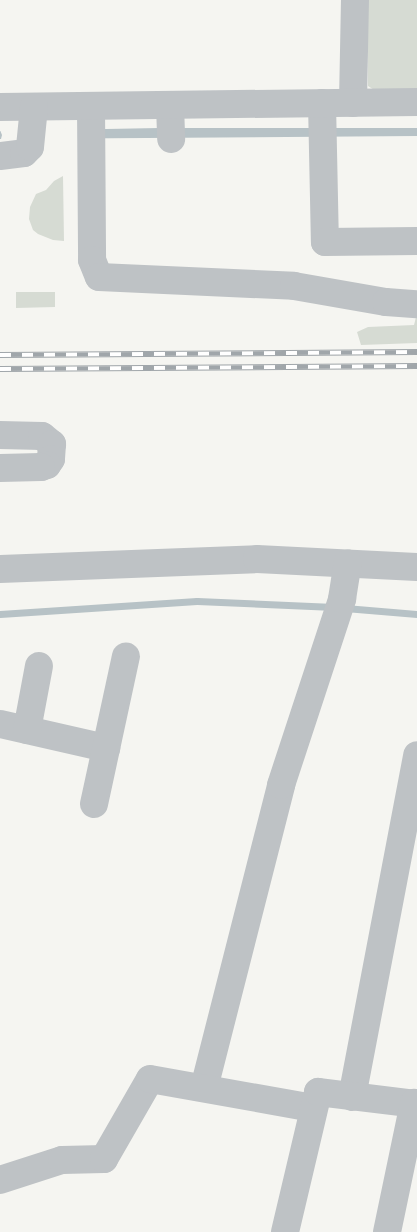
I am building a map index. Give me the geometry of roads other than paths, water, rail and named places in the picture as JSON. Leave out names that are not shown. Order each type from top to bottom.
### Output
[{"type":"street","points":[[353,102],[355,0]]},
{"type":"street","points":[[0,107],[91,106],[170,123],[322,123],[353,102],[417,102]]},
{"type":"street","points":[[91,106],[92,260],[99,277],[294,286],[386,302],[417,304]]},
{"type":"street","points":[[0,156],[24,153],[30,147],[34,107]]},
{"type":"street","points":[[322,123],[325,242],[417,241]]},
{"type":"street","points":[[0,435],[42,436],[52,444],[51,459],[47,465],[41,468],[0,468]]},
{"type":"street","points":[[0,569],[257,559],[417,567]]},
{"type":"street","points":[[204,1088],[281,785],[337,610],[348,563]]},
{"type":"street","points":[[94,804],[126,656]]},
{"type":"street","points":[[26,730],[39,666]]},
{"type":"street","points":[[0,724],[106,748]]},
{"type":"street","points":[[352,1097],[417,755]]},
{"type":"street","points":[[0,1180],[62,1160],[104,1159],[150,1078],[314,1108]]},
{"type":"street","points":[[284,1232],[318,1092],[415,1104],[387,1232]]},
{"type":"waterway","points":[[0,614],[197,601],[334,607]]},
{"type":"waterway","points":[[345,608],[417,614]]},
{"type":"railway","points":[[0,355],[417,352]]},
{"type":"railway","points":[[0,369],[417,366]]}]
